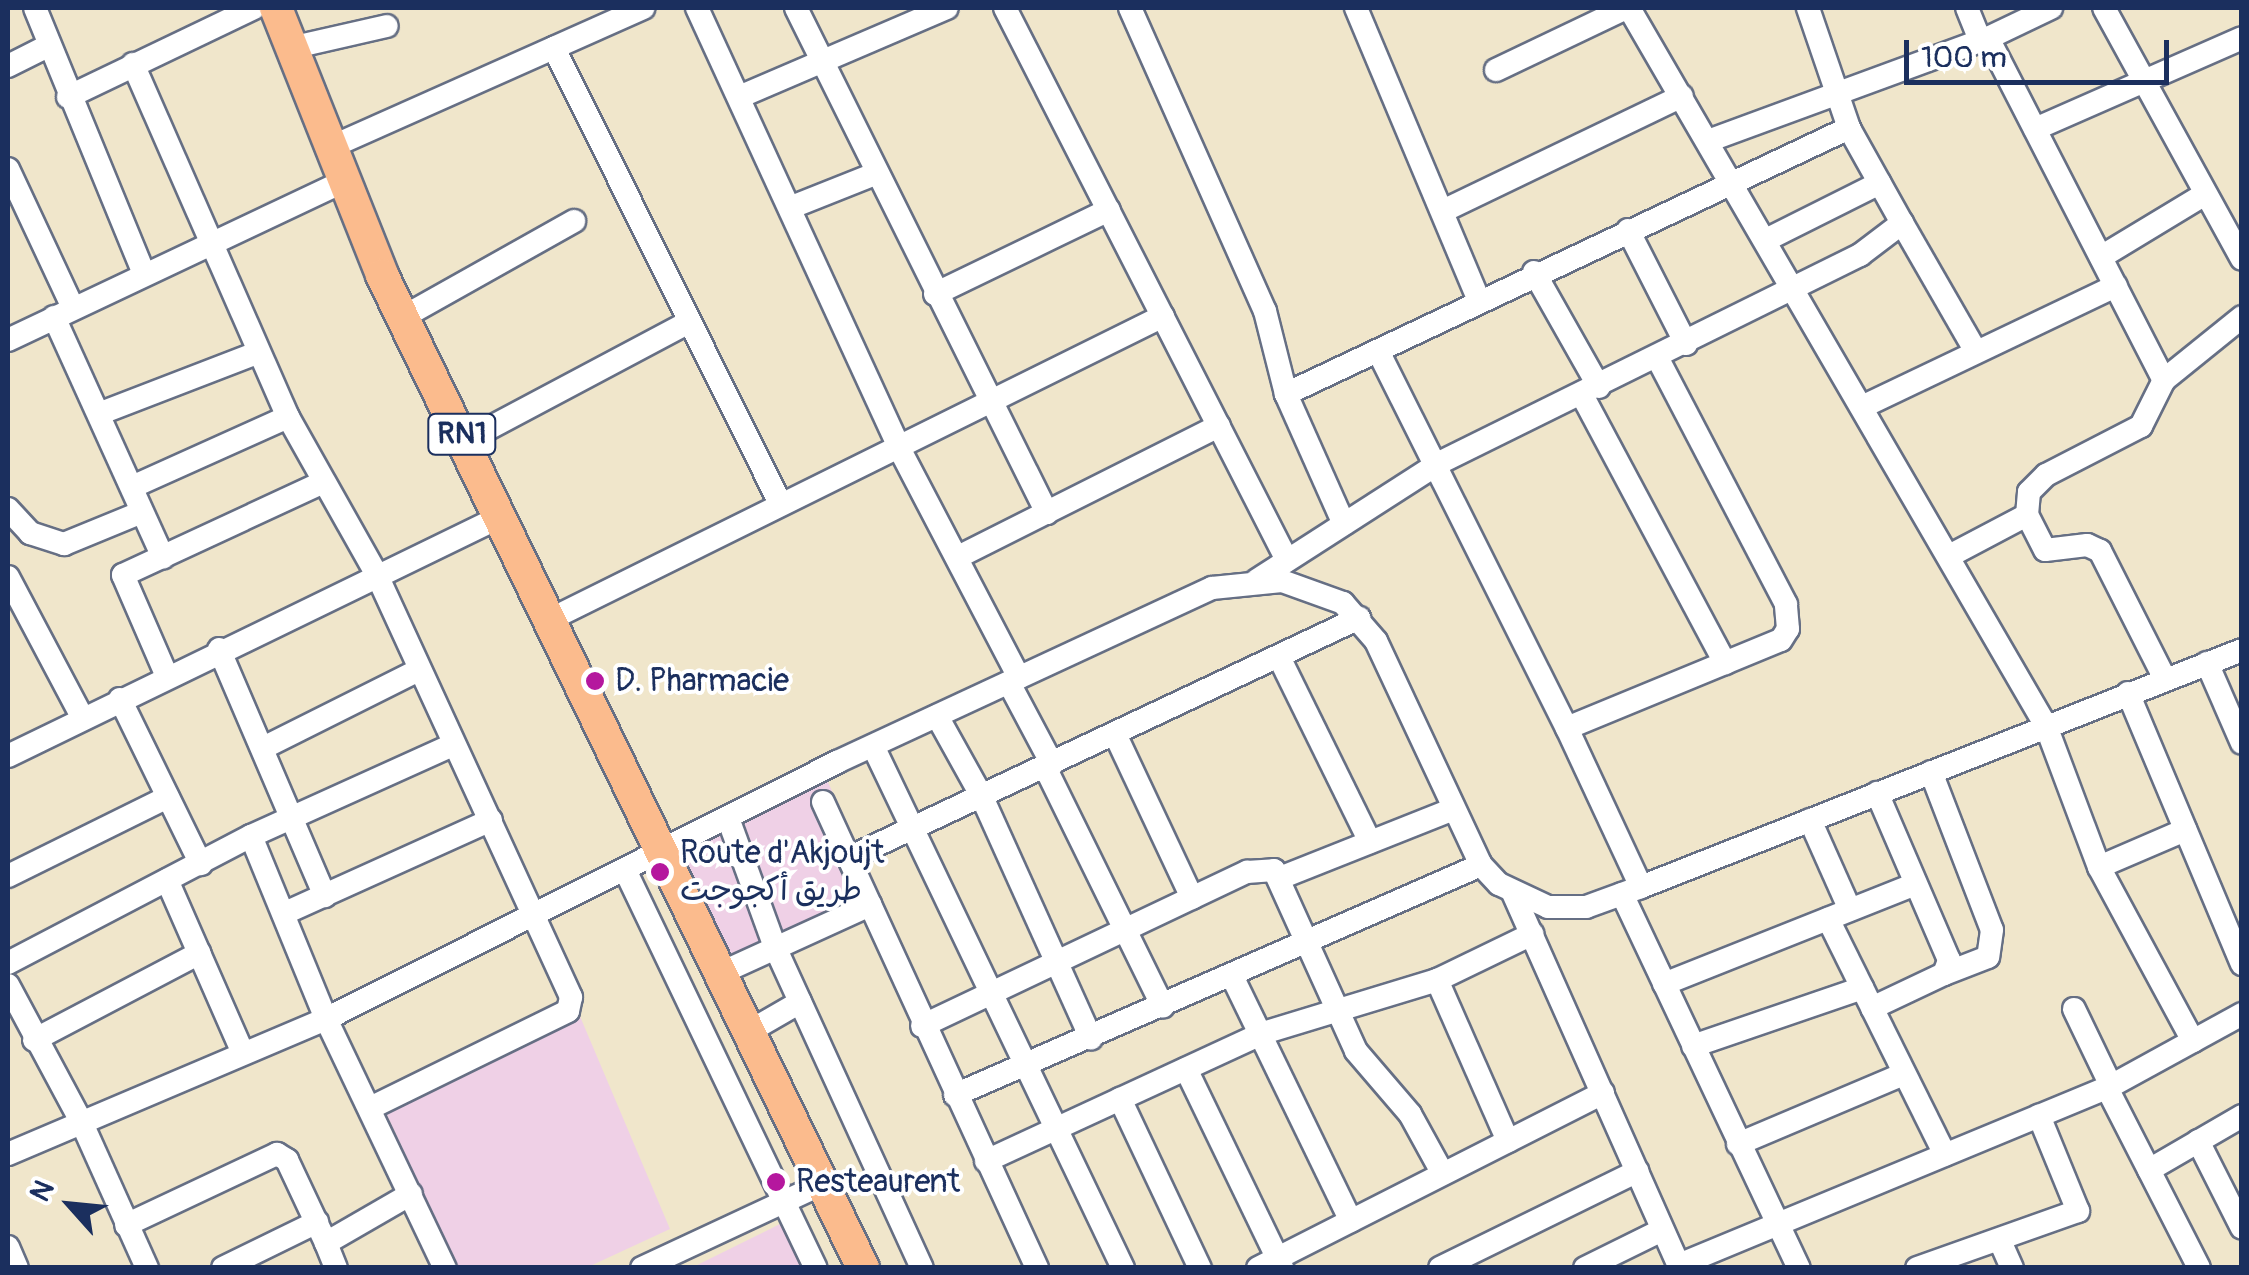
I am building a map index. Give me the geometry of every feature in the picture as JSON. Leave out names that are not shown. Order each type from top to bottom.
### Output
[{"type":"highway","name":"RN1","points":[[276,8],[344,181],[405,316],[500,518],[667,852],[863,1268]]},
{"type":"street","points":[[35,8],[46,48],[144,274]]},
{"type":"street","points":[[68,97],[254,8]]},
{"type":"street","points":[[331,147],[642,8]]},
{"type":"street","points":[[696,8],[792,207],[899,448],[958,557],[1123,930],[1163,1007]]},
{"type":"street","points":[[796,8],[987,402],[1048,513]]},
{"type":"street","points":[[738,97],[824,64],[947,8]]},
{"type":"street","points":[[1005,8],[1287,560]]},
{"type":"street","points":[[1130,8],[1265,311],[1286,394],[1344,524]]},
{"type":"street","points":[[1356,8],[1479,300]]},
{"type":"street","points":[[1496,70],[1627,8],[1951,555],[2046,726],[2099,867],[2193,1041]]},
{"type":"street","points":[[1808,8],[1849,128],[1976,350]]},
{"type":"street","points":[[1967,8],[2035,129],[2164,380]]},
{"type":"street","points":[[1708,141],[1836,90],[1984,40],[2051,8]]},
{"type":"street","points":[[2104,8],[2242,259]]},
{"type":"street","points":[[290,48],[387,26]]},
{"type":"street","points":[[2035,129],[2242,38]]},
{"type":"street","points":[[8,66],[46,48]]},
{"type":"street","points":[[554,48],[779,501]]},
{"type":"street","points":[[133,64],[288,417],[376,574],[571,997],[568,1011],[370,1108]]},
{"type":"street","points":[[1443,211],[1682,96]]},
{"type":"street","points":[[1286,394],[1534,272],[1849,128]]},
{"type":"street","points":[[8,169],[100,413],[163,558]]},
{"type":"street","points":[[792,207],[875,174]]},
{"type":"street","points":[[8,340],[344,181]]},
{"type":"street","points":[[1766,240],[1880,183]]},
{"type":"street","points":[[2101,257],[2205,194]]},
{"type":"street","points":[[936,294],[1108,210]]},
{"type":"street","points":[[405,316],[574,221]]},
{"type":"street","points":[[8,1154],[326,1019],[873,746],[1179,601],[1256,580],[1439,464],[1860,256],[1902,223]]},
{"type":"street","points":[[1628,230],[1686,344]]},
{"type":"street","points":[[1534,272],[1725,663]]},
{"type":"street","points":[[1864,406],[2116,286]]},
{"type":"street","points":[[550,620],[779,501],[899,448],[1162,316]]},
{"type":"street","points":[[2165,679],[2100,551],[2087,545],[2045,550],[2027,515],[2035,484],[2141,426],[2164,380],[2242,317]]},
{"type":"street","points":[[465,441],[688,323]]},
{"type":"street","points":[[1378,351],[1439,464],[1567,728],[1664,984],[1799,1268]]},
{"type":"street","points":[[100,413],[259,352]]},
{"type":"street","points":[[1567,728],[1781,640],[1788,629],[1786,604],[1658,359]]},
{"type":"street","points":[[132,487],[288,417]]},
{"type":"street","points":[[958,557],[1219,426]]},
{"type":"street","points":[[166,674],[121,581],[125,573],[323,482]]},
{"type":"street","points":[[8,509],[30,533],[64,544],[142,512]]},
{"type":"street","points":[[1951,555],[2027,515]]},
{"type":"street","points":[[8,756],[166,674],[500,518]]},
{"type":"street","points":[[8,577],[82,717]]},
{"type":"street","points":[[1256,580],[1301,584],[1343,603],[1376,641],[1481,865],[1513,893],[1638,1171],[1660,1231],[1679,1266],[2109,1087],[2240,1019]]},
{"type":"street","points":[[849,858],[1359,618]]},
{"type":"street","points":[[8,635],[30,624]]},
{"type":"street","points":[[219,649],[295,817],[325,896]]},
{"type":"street","points":[[1513,893],[1568,908],[1631,891],[2242,650]]},
{"type":"street","points":[[1279,656],[1370,842]]},
{"type":"street","points":[[2206,663],[2242,743]]},
{"type":"street","points":[[263,748],[418,671]]},
{"type":"street","points":[[2128,693],[2242,964]]},
{"type":"street","points":[[120,699],[200,864]]},
{"type":"street","points":[[937,716],[982,797],[1091,1038]]},
{"type":"street","points":[[1115,734],[1192,898]]},
{"type":"street","points":[[8,963],[250,836],[453,745]]},
{"type":"street","points":[[873,746],[1123,1268]]},
{"type":"street","points":[[1692,1046],[1867,998],[1988,957],[1992,930],[1931,772]]},
{"type":"street","points":[[1877,793],[1949,960],[1944,974]]},
{"type":"street","points":[[8,876],[168,798]]},
{"type":"street","points":[[823,802],[922,1026],[1038,1268]]},
{"type":"street","points":[[1280,878],[1453,809]]},
{"type":"street","points":[[728,818],[775,948],[922,1268]]},
{"type":"street","points":[[284,913],[491,820]]},
{"type":"street","points":[[1810,820],[1867,998],[1946,1155]]},
{"type":"street","points":[[2099,867],[2185,830]]},
{"type":"street","points":[[250,836],[326,1019],[445,1268]]},
{"type":"street","points":[[954,1095],[1481,865]]},
{"type":"street","points":[[922,1026],[1262,866],[1280,878],[1356,1051],[1410,1114],[1443,1174]]},
{"type":"street","points":[[626,872],[816,1268]]},
{"type":"street","points":[[167,880],[243,1052]]},
{"type":"street","points":[[1664,984],[1915,884]]},
{"type":"street","points":[[722,972],[870,905]]},
{"type":"street","points":[[986,1161],[1263,1034],[1437,980],[1532,934]]},
{"type":"street","points":[[34,1040],[200,952]]},
{"type":"street","points":[[1232,976],[1351,1220]]},
{"type":"street","points":[[1437,980],[1508,1141]]},
{"type":"street","points":[[8,986],[81,1121],[147,1268]]},
{"type":"street","points":[[750,1031],[800,1002]]},
{"type":"street","points":[[2074,1009],[2199,1268]]},
{"type":"street","points":[[1186,1069],[1272,1264],[1603,1093]]},
{"type":"street","points":[[1738,1144],[1904,1074]]},
{"type":"street","points":[[1120,1099],[1200,1268]]},
{"type":"street","points":[[1917,1268],[2000,1242],[2078,1211],[2039,1116]]},
{"type":"street","points":[[2149,1170],[2242,1116]]},
{"type":"street","points":[[2198,1141],[2242,1228]]},
{"type":"street","points":[[126,1225],[277,1154],[287,1160],[336,1268]]},
{"type":"street","points":[[1440,1268],[1638,1171]]},
{"type":"street","points":[[642,1268],[667,1262],[822,1184]]},
{"type":"street","points":[[223,1268],[411,1194]]},
{"type":"street","points":[[1585,1268],[1660,1231]]},
{"type":"street","points":[[2000,1242],[2012,1268]]},
{"type":"shaded area","points":[[826,778],[881,897],[729,968],[674,849]]},
{"type":"shaded area","points":[[579,1014],[670,1229],[588,1267],[458,1267],[386,1113]]},
{"type":"shaded area","points":[[782,1223],[804,1268],[691,1268]]},
{"type":"place","name":"D. Pharmacie","points":[[595,681]]},
{"type":"place","name":"Route d'Akjoujt طريق أكجوجت","points":[[660,872]]},
{"type":"place","name":"Resteaurent","points":[[776,1182]]}]
